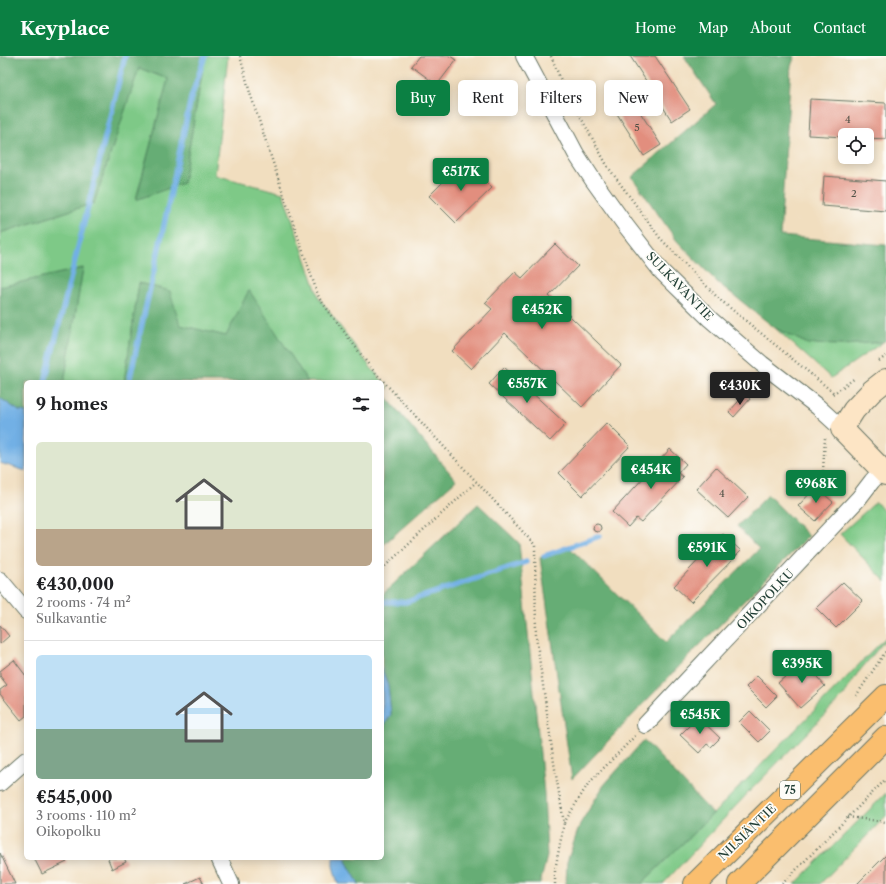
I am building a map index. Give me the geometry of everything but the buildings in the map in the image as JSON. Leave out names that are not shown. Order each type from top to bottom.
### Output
[{"type":"main road","name":"NILSIÄNTIE","points":[[695,884],[886,696]]},
{"type":"main road","name":"75","points":[[739,884],[886,736]]},
{"type":"street","name":"SULKAVANTIE","points":[[524,56],[576,154],[626,226],[661,271],[710,319],[762,364],[818,407],[833,433],[884,472]]},
{"type":"street","points":[[833,433],[872,391],[886,380]]},
{"type":"street","name":"OIKOPOLKU","points":[[645,725],[859,498],[872,481],[884,472]]},
{"type":"street","points":[[0,580],[24,609]]},
{"type":"street","points":[[0,783],[24,762]]},
{"type":"street","points":[[219,860],[231,884]]},
{"type":"path","points":[[240,56],[250,93],[319,298],[371,368],[382,380]]},
{"type":"path","points":[[551,56],[562,83],[608,167],[660,238],[718,298],[834,393]]},
{"type":"path","points":[[384,382],[535,545],[536,636],[564,823],[555,870],[555,884]]},
{"type":"path","points":[[823,471],[833,433]]},
{"type":"path","points":[[384,567],[476,482]]},
{"type":"path","points":[[564,823],[588,784],[645,725]]},
{"type":"path","points":[[782,884],[886,779]]},
{"type":"path","points":[[847,817],[886,822]]},
{"type":"green space","points":[[0,56],[205,56],[183,183],[136,200],[168,79],[139,68],[94,203],[0,233]]},
{"type":"green space","points":[[205,56],[228,56],[215,175],[283,193],[319,298],[371,368],[382,380],[307,380],[249,291],[226,336],[179,325],[169,291],[139,283],[124,380],[64,380],[83,268],[0,287],[0,233],[94,203],[139,68],[168,79],[136,199],[183,183]]},
{"type":"green space","points":[[684,56],[795,56],[791,66],[780,236],[886,245],[886,340],[883,342],[843,345],[808,344],[775,328],[717,282],[677,241],[632,177],[716,104]]},
{"type":"green space","points":[[83,268],[64,380],[24,380],[24,412],[19,411],[0,398],[0,287]]},
{"type":"green space","points":[[139,283],[170,291],[180,325],[226,336],[249,290],[307,380],[124,380]]},
{"type":"green space","points":[[775,328],[808,344],[843,345],[883,342],[831,378]]},
{"type":"green space","points":[[384,382],[389,388],[384,391]]},
{"type":"green space","points":[[384,394],[456,480],[384,544]]},
{"type":"green space","points":[[768,495],[809,536],[688,657],[572,779],[540,558],[570,548],[666,642],[759,549],[737,526]]},
{"type":"green space","points":[[876,502],[886,514],[886,582],[840,534]]},
{"type":"green space","points":[[478,504],[519,543],[544,793],[547,856],[540,884],[359,884],[346,861],[384,860],[384,726],[391,714],[388,686],[384,674],[384,593]]},
{"type":"green space","points":[[886,637],[886,639],[857,674],[844,695],[748,793],[663,884],[641,884],[713,814]]},
{"type":"green space","points":[[644,740],[713,814],[641,884],[566,884],[567,862],[580,824],[604,785]]},
{"type":"green space","points":[[886,793],[886,816],[820,884],[795,884]]},
{"type":"water","points":[[0,398],[19,411],[24,412],[24,470],[0,463]]},
{"type":"water","points":[[384,674],[388,686],[391,714],[384,726]]},
{"type":"water","points":[[333,860],[346,860],[359,884],[338,884],[333,866]]},
{"type":"waterway","points":[[45,380],[125,56]]},
{"type":"waterway","points":[[129,380],[191,98],[205,56]]},
{"type":"waterway","points":[[544,556],[600,536]]},
{"type":"waterway","points":[[384,602],[406,602],[526,562]]}]
